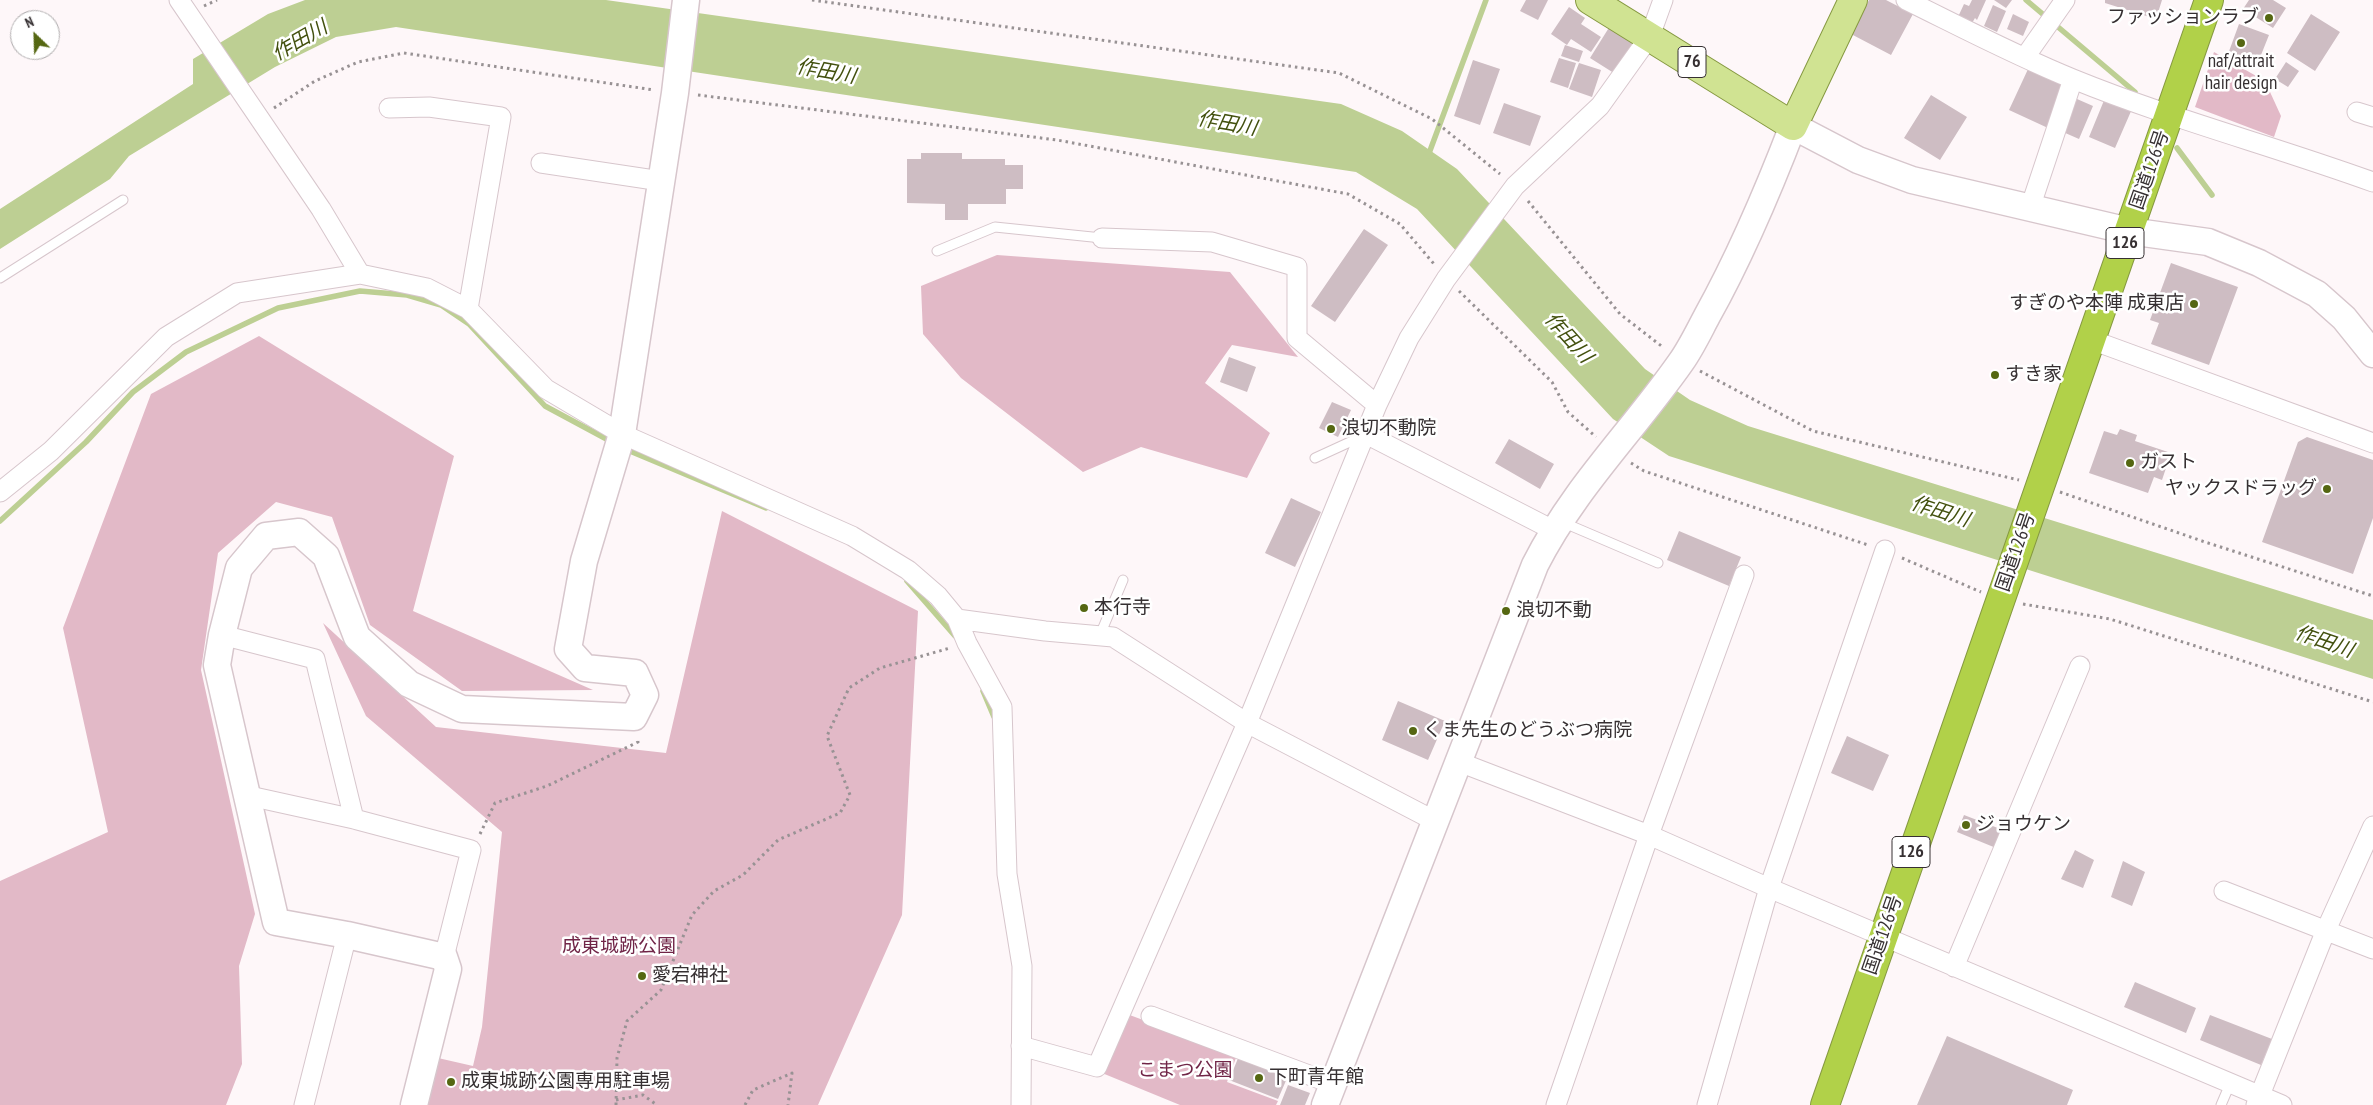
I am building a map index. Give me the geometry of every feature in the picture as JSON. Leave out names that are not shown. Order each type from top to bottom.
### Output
[{"type":"highway","name":"国道126号","points":[[1824,1105],[2208,0]]},
{"type":"main road","name":"76","points":[[1590,0],[1793,126]]},
{"type":"main road","points":[[1793,126],[1852,0]]},
{"type":"street","points":[[180,0],[321,209],[360,274]]},
{"type":"street","points":[[444,957],[347,934],[276,922],[245,795],[217,665],[222,635],[239,568],[266,536],[299,532],[326,556],[357,636],[409,684],[462,709],[634,716],[646,695],[635,673],[584,668],[568,649],[584,561],[620,442],[675,93],[686,0]]},
{"type":"street","points":[[1021,1046],[1097,1067],[1247,723],[1377,405],[1409,338],[1446,279],[1515,186],[1600,106],[1650,36],[1663,0]]},
{"type":"street","points":[[1906,0],[2025,58],[2073,79],[2169,115],[2304,157],[2373,182]]},
{"type":"street","points":[[2025,58],[2065,0]]},
{"type":"street","points":[[2030,208],[2073,79]]},
{"type":"street","points":[[389,108],[429,107],[501,117],[468,309]]},
{"type":"street","points":[[1151,1016],[1329,1095],[1535,565],[1556,526],[1611,450],[1682,362],[1757,217],[1793,126],[1858,160],[1912,180],[2129,231],[2208,242],[2292,279],[2317,294],[2344,318],[2373,354]]},
{"type":"street","points":[[540,163],[661,181]]},
{"type":"street","points":[[1102,238],[1212,242],[1297,267],[1297,338],[1377,405]]},
{"type":"street","points":[[0,492],[52,451],[166,337],[237,293],[360,274],[427,288],[468,309],[546,389],[620,442],[852,536],[908,570],[938,596],[957,619],[967,643],[1002,707],[1007,874],[1022,966],[1021,1105]]},
{"type":"street","points":[[2089,339],[2373,443]]},
{"type":"street","points":[[1366,434],[1556,526]]},
{"type":"street","points":[[1707,1105],[1769,888],[1885,550]]},
{"type":"street","points":[[1556,1105],[1649,835],[1744,575]]},
{"type":"street","points":[[957,619],[1045,631],[1113,637],[1247,723],[1435,821]]},
{"type":"street","points":[[222,635],[315,659],[354,819]]},
{"type":"street","points":[[1954,967],[2080,666]]},
{"type":"street","points":[[1459,762],[1649,835],[2230,1084],[2258,1100],[2282,1105]]},
{"type":"street","points":[[245,795],[354,819],[471,850],[444,957],[448,969],[414,1105]]},
{"type":"street","points":[[2258,1100],[2326,930],[2373,826]]},
{"type":"street","points":[[2224,891],[2373,949]]},
{"type":"street","points":[[304,1105],[347,934]]},
{"type":"lane","points":[[0,278],[123,200]]},
{"type":"lane","points":[[937,252],[995,226],[1102,238]]},
{"type":"lane","points":[[1315,458],[1366,434]]},
{"type":"lane","points":[[1556,526],[1658,564]]},
{"type":"lane","points":[[1100,635],[1123,580]]},
{"type":"lane","points":[[2222,1105],[2230,1084]]},
{"type":"path","points":[[812,0],[1339,73],[1432,120],[1515,186],[1620,314],[1682,362],[1813,431],[2039,484],[2204,542],[2373,596]]},
{"type":"path","points":[[2000,600],[2110,619],[2373,702]]},
{"type":"path","points":[[657,1105],[643,1095],[616,1103],[617,1058],[628,1020],[661,990],[692,915],[714,891],[743,875],[778,840],[840,814],[850,795],[827,736],[849,688],[880,668],[955,646]]},
{"type":"path","points":[[471,850],[495,803],[547,786],[638,742],[634,716]]},
{"type":"path","points":[[745,1105],[752,1090],[792,1073],[788,1105]]},
{"type":"green space","points":[[2214,52],[2265,81],[2281,116],[2274,137],[2195,107]]},
{"type":"green space","points":[[997,255],[1230,272],[1298,357],[1232,345],[1205,383],[1270,433],[1247,478],[1141,447],[1083,472],[961,378],[923,334],[921,286]]},
{"type":"green space","points":[[259,336],[454,456],[413,611],[593,690],[462,691],[370,625],[332,517],[276,502],[218,553],[201,670],[255,914],[239,966],[242,1064],[226,1105],[0,1105],[0,881],[108,832],[63,628],[151,394]]},
{"type":"green space","name":"成東城跡公園","points":[[722,511],[918,611],[902,915],[818,1105],[427,1105],[438,1058],[473,1066],[482,1027],[502,832],[366,716],[323,623],[436,727],[666,753]]},
{"type":"green space","name":"こまつ公園","points":[[1127,1014],[1237,1055],[1227,1082],[1278,1101],[1276,1105],[1180,1105],[1102,1073]]},
{"type":"water","name":"作田川","points":[[305,0],[606,0],[1341,104],[1402,131],[1457,169],[1645,369],[1690,400],[1748,426],[2373,620],[2373,679],[1669,456],[1613,419],[1417,209],[1356,172],[396,27],[336,37],[275,67],[129,156],[110,179],[0,249],[0,209],[193,84],[193,59],[268,14]]},
{"type":"building","points":[[1526,0],[1548,0],[1538,20],[1520,11]]},
{"type":"building","points":[[1869,0],[1886,0],[1913,14],[1891,55],[1851,34]]},
{"type":"building","points":[[1972,0],[1986,0],[1977,20],[1975,18],[1972,23],[1958,17],[1964,4],[1969,6]]},
{"type":"building","points":[[1994,0],[2012,0],[2006,8]]},
{"type":"building","points":[[2105,0],[2162,0],[2156,19],[2105,3]]},
{"type":"building","name":"ファッションラブ","points":[[2249,0],[2273,0],[2286,8],[2273,28],[2243,9]]},
{"type":"building","points":[[1993,5],[2006,11],[1997,32],[1984,26]]},
{"type":"building","points":[[1569,7],[1585,18],[1581,24],[1601,37],[1591,52],[1571,39],[1567,45],[1551,34]]},
{"type":"building","points":[[2013,14],[2029,22],[2023,36],[2007,29]]},
{"type":"building","points":[[2311,14],[2340,32],[2315,71],[2287,53]]},
{"type":"building","points":[[2239,24],[2269,35],[2257,65],[2228,54]]},
{"type":"building","points":[[1610,26],[1637,43],[1617,75],[1590,58]]},
{"type":"building","points":[[1565,45],[1583,51],[1579,62],[1561,56]]},
{"type":"building","points":[[1559,58],[1576,63],[1568,88],[1550,82]]},
{"type":"building","points":[[1473,60],[1500,69],[1480,125],[1454,116]]},
{"type":"building","points":[[2286,62],[2299,71],[2288,87],[2275,79]]},
{"type":"building","points":[[1579,63],[1601,70],[1592,97],[1569,89]]},
{"type":"building","points":[[2029,67],[2066,85],[2048,128],[2009,110]]},
{"type":"building","points":[[1931,95],[1967,117],[1940,160],[1904,138]]},
{"type":"building","points":[[2105,98],[2132,109],[2115,148],[2089,137]]},
{"type":"building","points":[[2077,99],[2093,106],[2079,139],[2063,132]]},
{"type":"building","points":[[1504,103],[1541,116],[1530,146],[1493,133]]},
{"type":"building","points":[[921,153],[962,153],[962,159],[1005,159],[1005,165],[1023,165],[1023,189],[1006,189],[1006,204],[968,204],[968,220],[945,220],[945,204],[907,203],[907,159],[921,159]]},
{"type":"building","points":[[1364,229],[1388,245],[1335,322],[1311,306]]},
{"type":"building","name":"すぎのや本陣 成東店","points":[[2171,263],[2238,287],[2209,365],[2151,344],[2159,323],[2150,320]]},
{"type":"building","points":[[1229,357],[1256,367],[1247,392],[1220,382]]},
{"type":"building","points":[[1332,402],[1351,410],[1338,437],[1319,428]]},
{"type":"building","name":"ガスト","points":[[2120,429],[2137,435],[2135,441],[2171,453],[2162,480],[2154,477],[2148,493],[2089,473],[2104,431],[2117,435]]},
{"type":"building","name":"ヤックスドラッグ","points":[[2307,437],[2373,460],[2373,518],[2353,574],[2262,542],[2298,442]]},
{"type":"building","points":[[1509,439],[1554,464],[1540,489],[1495,463]]},
{"type":"building","points":[[1291,498],[1321,512],[1295,567],[1265,553]]},
{"type":"building","points":[[1679,531],[1741,557],[1729,586],[1667,560]]},
{"type":"building","name":"くま先生のどうぶつ病院","points":[[1398,701],[1445,721],[1428,760],[1382,740]]},
{"type":"building","points":[[1847,736],[1889,755],[1873,791],[1831,773]]},
{"type":"building","points":[[1964,815],[2003,830],[1996,848],[1957,832]]},
{"type":"building","points":[[2075,850],[2094,860],[2083,888],[2061,879]]},
{"type":"building","points":[[2123,861],[2145,872],[2132,906],[2111,897]]},
{"type":"building","points":[[2135,982],[2196,1008],[2186,1033],[2124,1007]]},
{"type":"building","points":[[2210,1015],[2272,1039],[2261,1065],[2200,1040]]},
{"type":"building","points":[[1947,1036],[2073,1090],[2067,1105],[1917,1105]]},
{"type":"building","name":"下町青年館","points":[[1239,1056],[1288,1076],[1278,1099],[1229,1080]]},
{"type":"building","points":[[1288,1085],[1310,1093],[1305,1105],[1280,1105]]},
{"type":"waterway","points":[[1428,156],[1486,0]]},
{"type":"waterway","points":[[2026,0],[2135,92]]},
{"type":"waterway","points":[[2177,148],[2212,195]]},
{"type":"waterway","points":[[0,521],[86,442],[133,392],[186,352],[278,308],[360,291],[407,295],[441,305],[469,324],[545,406],[612,442]]},
{"type":"waterway","points":[[625,449],[766,508]]},
{"type":"waterway","points":[[907,581],[955,636]]},
{"type":"waterway","points":[[983,691],[994,717]]},
{"type":"place","name":"ファッションラブ","points":[[2269,18]]},
{"type":"place","name":"naf/attrait hair design","points":[[2241,43]]},
{"type":"place","name":"すぎのや本陣 成東店","points":[[2194,304]]},
{"type":"place","name":"すき家","points":[[1995,375]]},
{"type":"place","name":"浪切不動院","points":[[1331,429]]},
{"type":"place","name":"ガスト","points":[[2130,463]]},
{"type":"place","name":"ヤックスドラッグ","points":[[2327,489]]},
{"type":"place","name":"本行寺","points":[[1084,608]]},
{"type":"place","name":"浪切不動","points":[[1506,611]]},
{"type":"place","name":"くま先生のどうぶつ病院","points":[[1413,731]]},
{"type":"place","name":"ジョウケン","points":[[1966,825]]},
{"type":"place","name":"愛宕神社","points":[[642,976]]},
{"type":"place","name":"下町青年館","points":[[1259,1078]]},
{"type":"place","name":"成東城跡公園専用駐車場","points":[[451,1082]]}]
